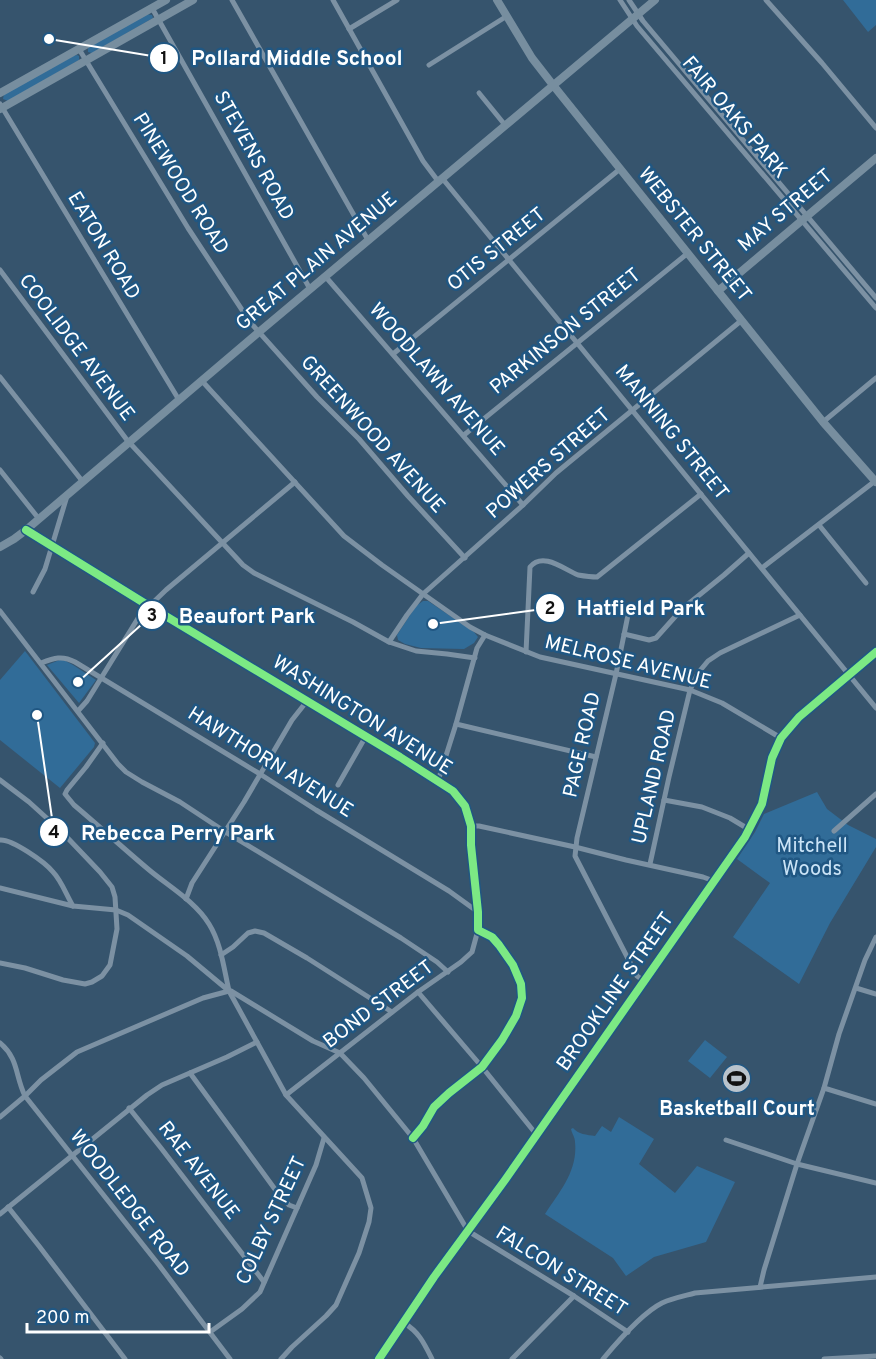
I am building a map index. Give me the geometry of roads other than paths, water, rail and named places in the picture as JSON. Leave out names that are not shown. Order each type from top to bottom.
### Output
[{"type":"street","points":[[0,93],[166,0]]},
{"type":"street","points":[[1,107],[193,0]]},
{"type":"street","points":[[232,0],[368,240]]},
{"type":"street","name":"MANNING STREET","points":[[333,0],[423,161],[509,260],[876,708]]},
{"type":"street","points":[[349,28],[397,0]]},
{"type":"street","name":"WEBSTER STREET","points":[[497,0],[532,58],[552,85],[823,422],[875,481]]},
{"type":"street","name":"FAIR OAKS PARK","points":[[620,0],[726,119],[804,218]]},
{"type":"street","name":"FAIR OAKS PARK","points":[[629,0],[635,17],[719,124],[804,218],[864,289],[876,308]]},
{"type":"street","name":"GREAT PLAIN AVENUE","points":[[0,547],[26,530],[68,495],[310,288],[655,0]]},
{"type":"street","points":[[766,0],[876,128]]},
{"type":"street","name":"STEVENS ROAD","points":[[152,8],[310,288]]},
{"type":"street","points":[[429,65],[507,16]]},
{"type":"street","name":"PINEWOOD ROAD","points":[[79,49],[188,228],[258,332]]},
{"type":"street","points":[[479,93],[506,125]]},
{"type":"street","name":"EATON ROAD","points":[[1,107],[179,400]]},
{"type":"street","points":[[719,124],[726,119]]},
{"type":"street","name":"MAY STREET","points":[[718,291],[876,158]]},
{"type":"street","name":"OTIS STREET","points":[[393,354],[620,169]]},
{"type":"street","name":"PARKINSON STREET","points":[[464,435],[688,253]]},
{"type":"street","name":"COOLIDGE AVENUE","points":[[0,270],[129,442],[243,565],[254,573],[389,642],[416,651],[475,658]]},
{"type":"street","name":"WOODLAWN AVENUE","points":[[325,276],[523,504]]},
{"type":"street","name":"FAIR OAKS PARK","points":[[864,289],[876,298]]},
{"type":"street","name":"POWERS STREET","points":[[389,642],[423,594],[556,473],[742,320]]},
{"type":"street","name":"GREENWOOD AVENUE","points":[[258,332],[359,439],[465,558]]},
{"type":"street","points":[[0,377],[83,482]]},
{"type":"street","points":[[823,422],[876,378]]},
{"type":"street","name":"MELROSE AVENUE","points":[[202,381],[344,536],[470,627],[526,652],[558,662],[690,690],[722,703],[781,738]]},
{"type":"street","points":[[0,470],[39,519]]},
{"type":"street","points":[[762,568],[875,481]]},
{"type":"street","points":[[78,711],[87,701],[140,615],[166,590],[295,482]]},
{"type":"street","points":[[526,652],[530,567],[534,562],[558,564],[578,574],[597,577],[701,494]]},
{"type":"street","points":[[33,592],[45,569],[68,495]]},
{"type":"street","points":[[819,525],[866,584]]},
{"type":"street","name":"WASHINGTON AVENUE","points":[[26,530],[453,791],[465,806],[471,826],[478,930]]},
{"type":"street","points":[[624,634],[649,639],[656,638],[682,609],[749,553]]},
{"type":"street","points":[[0,611],[126,772],[180,802],[401,938],[448,972]]},
{"type":"street","name":"PAGE ROAD","points":[[575,847],[628,615]]},
{"type":"street","name":"UPLAND ROAD","points":[[650,864],[690,690],[698,673],[720,652],[800,615]]},
{"type":"street","points":[[438,781],[477,648],[485,635]]},
{"type":"street","name":"BROOKLINE STREET","points":[[379,1359],[434,1277],[750,830],[762,804],[772,758],[781,738],[800,717],[876,652]]},
{"type":"street","name":"HAWTHORN AVENUE","points":[[41,663],[55,658],[68,658],[260,774],[478,912]]},
{"type":"street","points":[[186,899],[192,883],[244,802],[292,720],[307,701]]},
{"type":"street","points":[[456,724],[596,757]]},
{"type":"street","points":[[338,785],[366,736]]},
{"type":"street","points":[[103,743],[67,790],[67,797],[203,915],[210,926],[221,955],[229,991],[286,1095],[362,1178],[367,1191],[370,1208],[369,1222],[359,1253],[336,1305],[281,1359]]},
{"type":"street","points":[[0,780],[61,831],[112,887],[116,897],[117,929],[110,965],[102,976],[86,984],[0,963]]},
{"type":"street","points":[[834,831],[876,794]]},
{"type":"street","points":[[664,800],[702,807],[730,818],[750,830]]},
{"type":"street","points":[[471,826],[575,847],[714,881]]},
{"type":"street","points":[[0,840],[5,839],[20,846],[54,872],[73,906]]},
{"type":"street","points":[[575,847],[575,856],[637,976],[644,981]]},
{"type":"street","points":[[0,888],[73,906],[116,910],[128,915],[164,939],[229,991]]},
{"type":"street","points":[[413,1138],[434,1107],[482,1067],[516,1016],[522,998],[521,984],[513,965],[492,937],[478,930]]},
{"type":"street","name":"BOND STREET","points":[[286,1095],[418,992],[448,972],[471,952],[478,930]]},
{"type":"street","points":[[221,955],[248,933],[255,931],[264,933],[392,1012]]},
{"type":"street","points":[[760,1287],[840,1034],[865,960],[876,936]]},
{"type":"street","points":[[856,988],[876,994]]},
{"type":"street","points":[[0,1117],[41,1080],[77,1052],[202,998],[229,991]]},
{"type":"street","name":"FALCON STREET","points":[[229,991],[313,1041],[340,1053],[364,1078],[413,1138],[468,1231],[628,1332]]},
{"type":"street","points":[[418,992],[536,1134]]},
{"type":"street","points":[[0,1214],[129,1108],[162,1085],[257,1042]]},
{"type":"street","points":[[0,1043],[8,1049],[14,1061],[20,1087],[25,1096]]},
{"type":"street","points":[[190,1073],[277,1192],[289,1205],[297,1208]]},
{"type":"street","points":[[824,1088],[876,1104]]},
{"type":"street","name":"WOODLEDGE ROAD","points":[[25,1096],[230,1359]]},
{"type":"street","name":"RAE AVENUE","points":[[129,1108],[264,1282]]},
{"type":"street","name":"COLBY STREET","points":[[210,1332],[242,1309],[260,1292],[316,1165],[324,1137]]},
{"type":"street","points":[[726,1140],[798,1164],[876,1183]]},
{"type":"street","points":[[8,1207],[125,1359]]},
{"type":"street","points":[[603,1359],[648,1312],[673,1298],[695,1293],[876,1277]]},
{"type":"street","points":[[512,1359],[574,1296]]},
{"type":"street","points":[[404,1323],[414,1329],[432,1359]]},
{"type":"street","points":[[825,1359],[876,1356]]},
{"type":"place","name":"Pollard Middle School","points":[[49,39]]},
{"type":"place","name":"Hatfield Park","points":[[433,624]]},
{"type":"place","name":"Beaufort Park","points":[[78,682]]},
{"type":"place","name":"Rebecca Perry Park","points":[[37,715]]},
{"type":"place","name":"Basketball Court","points":[[737,1079]]},
{"type":"park label","name":"Mitchell Woods","points":[[812,858]]}]
